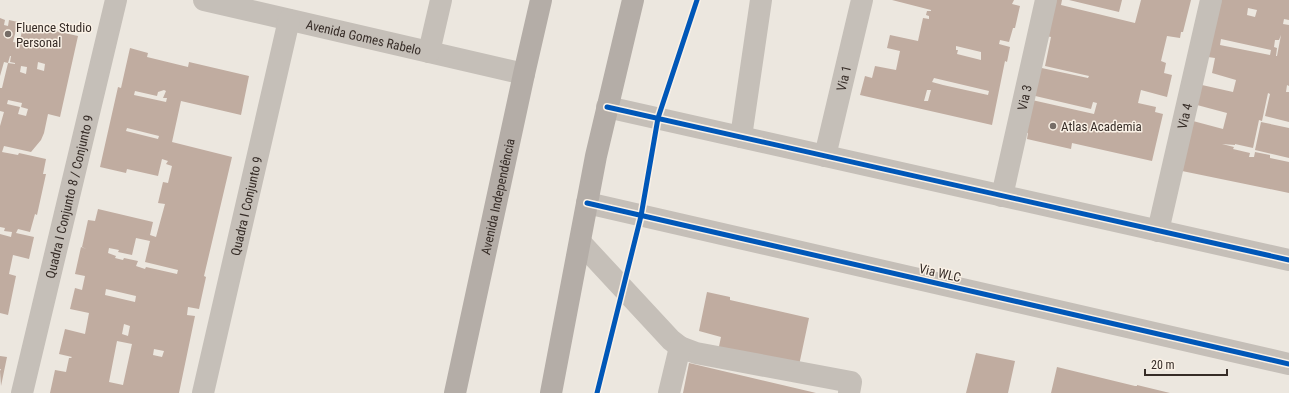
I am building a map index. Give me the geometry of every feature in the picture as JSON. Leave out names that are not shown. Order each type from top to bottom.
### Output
[{"type":"main road","name":"Avenida Independência","points":[[455,393],[541,0]]},
{"type":"main road","points":[[551,393],[607,107],[633,0]]},
{"type":"street","name":"Quadra I Conjunto 8 / Conjunto 9","points":[[22,393],[116,0]]},
{"type":"street","name":"Avenida Gomes Rabelo","points":[[204,0],[524,74]]},
{"type":"street","points":[[429,52],[441,0]]},
{"type":"street","points":[[741,137],[761,0]]},
{"type":"street","name":"Via 1","points":[[825,156],[862,0]]},
{"type":"street","name":"Via 3","points":[[1002,196],[1046,0]]},
{"type":"street","name":"Via 4","points":[[1158,231],[1211,0]]},
{"type":"street","name":"Quadra I Conjunto 9","points":[[203,393],[289,20]]},
{"type":"street","points":[[607,107],[1289,260]]},
{"type":"street","name":"Via WLC","points":[[587,204],[1289,364]]},
{"type":"street","points":[[580,242],[671,340],[680,347],[696,353],[851,382],[849,393]]},
{"type":"street","points":[[668,393],[680,347]]},
{"type":"building","points":[[892,0],[1014,0],[1012,4],[1020,6],[1015,28],[1013,28],[1009,42],[1000,40],[999,44],[1010,47],[1007,62],[1005,61],[992,125],[860,95],[865,76],[872,78],[875,66],[896,70],[900,51],[887,48],[890,35],[918,41],[923,18],[929,19],[929,16],[926,15],[927,11],[931,10]],"holes":[[[956,46],[981,52],[981,60],[957,54],[958,50],[956,50]],[[934,78],[989,91],[988,95],[932,82]],[[927,90],[931,90],[928,101],[924,101]]]},
{"type":"building","points":[[1053,0],[1062,0],[1061,5],[1135,23],[1141,0],[1191,0],[1183,32],[1181,32],[1180,38],[1167,36],[1161,61],[1166,63],[1164,73],[1172,75],[1167,97],[1141,90],[1138,103],[1156,107],[1155,112],[1163,114],[1152,161],[1072,143],[1071,149],[1027,139],[1028,133],[1024,132],[1032,100],[1094,114],[1097,103],[1093,102],[1091,109],[1031,95],[1037,67],[1088,78],[1089,76],[1045,66],[1051,37],[1046,36]]},
{"type":"building","points":[[1069,0],[1122,0],[1119,12]]},
{"type":"building","points":[[1220,0],[1289,0],[1289,20],[1284,19],[1283,24],[1289,25],[1289,86],[1287,85],[1286,92],[1289,92],[1289,122],[1265,116],[1270,94],[1268,93],[1262,121],[1259,120],[1253,148],[1235,144],[1222,144],[1234,147],[1233,149],[1250,153],[1249,157],[1254,157],[1255,152],[1270,155],[1270,158],[1289,162],[1289,193],[1182,171],[1193,121],[1223,129],[1227,113],[1197,105],[1202,85],[1233,92],[1236,80],[1212,73],[1215,58],[1208,57]],"holes":[[[1248,8],[1257,10],[1255,17],[1247,15]],[[1281,35],[1276,56],[1277,48],[1274,47],[1275,40],[1279,40]],[[1221,39],[1271,50],[1270,55],[1220,45]]]},
{"type":"building","points":[[0,18],[5,20],[4,25],[8,26],[9,20],[18,22],[13,42],[19,43],[24,24],[78,36],[60,117],[48,114],[41,140],[31,152],[4,146],[2,152],[18,155],[19,153],[46,159],[43,174],[46,174],[37,215],[35,214],[30,232],[18,229],[16,233],[34,237],[29,259],[13,255],[9,274],[16,276],[8,315],[0,313],[0,234],[11,237],[12,232],[4,231],[5,228],[0,227],[0,126],[4,112],[0,111],[0,88],[2,88],[8,63],[4,62],[0,76]],"holes":[[[10,56],[10,62],[15,64],[8,63]],[[38,62],[45,64],[44,71],[37,69]],[[21,66],[27,67],[26,74],[20,72]],[[8,100],[22,103],[21,107],[28,109],[26,116],[18,114],[20,107],[7,104]]]},
{"type":"building","points":[[130,48],[148,53],[147,57],[188,67],[189,62],[249,76],[241,115],[181,101],[172,142],[232,157],[204,276],[206,277],[199,309],[188,307],[187,315],[195,316],[179,393],[50,393],[55,370],[66,372],[69,358],[72,357],[59,354],[65,329],[85,334],[89,313],[70,309],[75,288],[82,290],[85,276],[75,274],[81,247],[86,249],[82,247],[88,220],[95,221],[98,209],[153,222],[150,235],[156,237],[165,204],[158,203],[163,182],[168,183],[172,166],[166,164],[168,161],[162,159],[158,176],[127,169],[126,173],[100,167],[118,87],[121,88]],"holes":[[[164,90],[166,91],[163,98],[167,98],[166,102],[134,95],[135,91],[157,96],[158,92]],[[127,128],[159,136],[158,139],[126,131]],[[136,238],[150,241],[145,262],[178,270],[177,274],[146,267],[145,269],[136,266],[138,261],[115,258],[116,256],[108,253],[109,248],[119,250],[118,252],[132,255]],[[106,289],[136,296],[135,302],[105,295]],[[124,324],[130,326],[128,336],[122,334]],[[117,341],[132,344],[123,385],[109,382]],[[154,349],[164,351],[162,357],[153,355]]]},
{"type":"building","points":[[1261,122],[1289,128],[1289,158],[1255,150]]},
{"type":"building","points":[[707,292],[730,297],[730,300],[809,318],[798,370],[718,351],[721,337],[699,331]]},
{"type":"building","points":[[976,353],[1015,361],[1008,393],[966,393]]},
{"type":"building","points":[[0,356],[7,357],[1,386],[1,369]]},
{"type":"building","points":[[689,363],[812,392],[816,393],[683,393]]},
{"type":"building","points":[[1057,367],[1135,386],[1137,385],[1170,393],[1051,393]]},
{"type":"cycle path","points":[[597,393],[641,216],[658,118],[697,0]]},
{"type":"cycle path","points":[[607,107],[1289,260]]},
{"type":"cycle path","points":[[587,203],[1289,364]]},
{"type":"place","name":"Fluence Studio Personal","points":[[8,34]]},
{"type":"place","name":"Atlas Academia","points":[[1053,126]]}]
